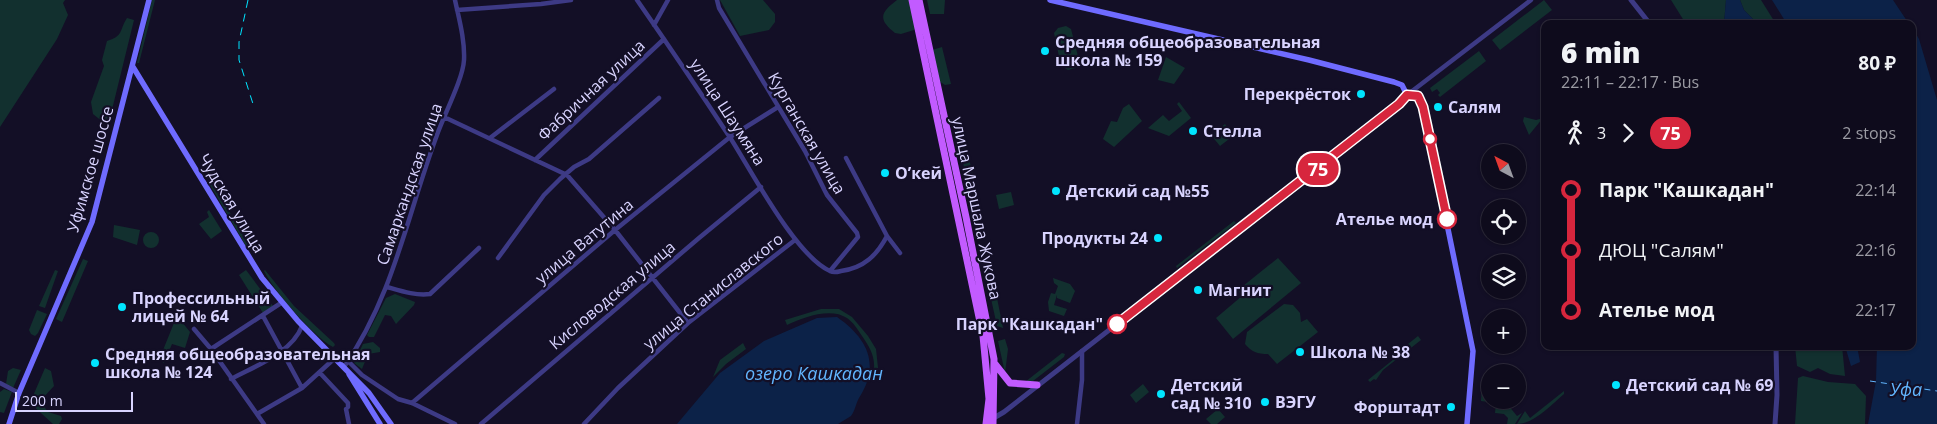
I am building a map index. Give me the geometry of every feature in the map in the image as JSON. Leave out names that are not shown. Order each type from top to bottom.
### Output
[{"type":"main road","name":"Уфимское шоссе","points":[[9,424],[19,393],[92,222],[117,120],[150,0]]},
{"type":"main road","name":"улица Маршала Жукова","points":[[912,0],[982,336],[990,421]]},
{"type":"main road","name":"улица Маршала Жукова","points":[[919,0],[966,217],[994,363],[990,421]]},
{"type":"main road","points":[[1050,0],[1394,82],[1402,85],[1407,95],[1418,96],[1423,107],[1473,351],[1467,424]]},
{"type":"main road","name":"Чудская улица","points":[[133,67],[257,270],[281,303],[302,326],[335,358],[346,365]]},
{"type":"main road","points":[[994,363],[1010,383],[1037,385]]},
{"type":"main road","points":[[346,365],[370,393],[391,424]]},
{"type":"main road","points":[[346,365],[363,398],[380,424]]},
{"type":"main road","points":[[363,398],[365,394],[370,393]]},
{"type":"street","name":"Самаркандская улица","points":[[346,365],[371,323],[387,287],[437,134],[464,62],[464,45],[455,0]]},
{"type":"street","points":[[457,10],[571,0]]},
{"type":"street","name":"улица Шаумяна","points":[[637,0],[730,137],[795,240],[831,272]]},
{"type":"street","points":[[654,25],[668,0]]},
{"type":"street","name":"Курганская улица","points":[[717,0],[719,8],[805,151],[826,195],[857,233],[858,237],[831,272]]},
{"type":"street","points":[[990,421],[1324,164],[1399,104],[1407,95],[1531,0]]},
{"type":"street","points":[[1631,0],[1647,20]]},
{"type":"street","name":"Фабричная улица","points":[[535,160],[664,39]]},
{"type":"street","points":[[490,138],[554,89]]},
{"type":"street","points":[[498,258],[544,195],[560,179],[567,175],[574,167],[589,159],[659,98]]},
{"type":"street","name":"улица Ватутина","points":[[412,403],[615,230],[730,137],[778,106]]},
{"type":"street","points":[[444,117],[567,175],[615,230],[688,323]]},
{"type":"street","points":[[846,158],[887,236],[900,253]]},
{"type":"street","name":"Кисловодская улица","points":[[481,424],[652,277],[762,187]]},
{"type":"street","points":[[831,272],[846,271],[861,266],[872,259],[887,236]]},
{"type":"street","name":"улица Станиславского","points":[[584,424],[618,388],[688,323],[795,240]]},
{"type":"street","points":[[387,287],[405,292],[430,294],[479,248]]},
{"type":"street","points":[[211,349],[281,303]]},
{"type":"street","points":[[263,316],[302,388]]},
{"type":"street","points":[[231,379],[283,350],[299,334],[302,326]]},
{"type":"street","points":[[194,329],[211,349],[264,424]]},
{"type":"street","points":[[1775,424],[1777,395],[1776,350]]},
{"type":"street","points":[[1077,424],[1082,380],[1082,351]]},
{"type":"street","points":[[257,414],[302,388],[335,358]]},
{"type":"street","points":[[346,365],[398,399],[412,403],[455,424]]},
{"type":"street","points":[[320,373],[348,403],[346,409],[348,424]]},
{"type":"street","points":[[0,383],[19,393]]},
{"type":"green space","points":[[0,0],[65,0],[63,3],[68,15],[57,39],[0,127]]},
{"type":"green space","points":[[152,0],[155,0],[139,63],[137,63]]},
{"type":"green space","points":[[720,0],[763,0],[775,14],[775,22],[769,30],[740,36]]},
{"type":"green space","points":[[897,0],[910,0],[916,27],[914,30],[901,34],[895,33],[885,24],[883,16],[887,8]]},
{"type":"green space","points":[[927,0],[945,0],[944,14],[930,14]]},
{"type":"green space","points":[[1544,0],[1552,10],[1500,50],[1492,40]]},
{"type":"green space","points":[[1671,0],[1726,0],[1724,20],[1684,20]]},
{"type":"green space","points":[[1740,0],[1761,0],[1774,20],[1754,20],[1744,10]]},
{"type":"green space","points":[[127,18],[134,20],[108,126],[93,114],[91,102],[104,66],[102,60],[107,41],[119,35]]},
{"type":"green space","points":[[1066,26],[1071,29],[1079,60],[1076,68],[1068,70],[1061,66],[1054,33],[1058,28]]},
{"type":"green space","points":[[942,47],[951,84],[945,85],[939,81],[932,50]]},
{"type":"green space","points":[[1479,51],[1486,61],[1440,97],[1437,89],[1432,92],[1430,88]]},
{"type":"green space","points":[[1166,57],[1185,68],[1174,84],[1158,80]]},
{"type":"green space","points":[[1179,102],[1191,118],[1169,136],[1148,128],[1163,115],[1169,121],[1182,111],[1177,104]]},
{"type":"green space","points":[[1129,104],[1142,121],[1114,147],[1103,139],[1111,121],[1117,122],[1123,108]]},
{"type":"green space","points":[[1524,117],[1536,120],[1541,119],[1529,135],[1523,121]]},
{"type":"green space","points":[[1225,124],[1233,136],[1220,146],[1211,135]]},
{"type":"green space","points":[[963,135],[976,187],[969,189],[957,136]]},
{"type":"green space","points":[[212,182],[250,247],[246,246],[210,185]]},
{"type":"green space","points":[[1011,192],[1014,205],[999,209],[996,195]]},
{"type":"green space","points":[[209,210],[222,231],[211,239],[199,224],[209,217],[207,212]]},
{"type":"green space","points":[[1234,221],[1236,223],[1177,268],[1176,266]]},
{"type":"green space","points":[[114,225],[140,230],[137,245],[113,237]]},
{"type":"green space","points":[[148,232],[154,232],[159,237],[157,246],[148,248],[143,243],[143,237]]},
{"type":"green space","points":[[1278,258],[1301,283],[1233,339],[1216,318],[1242,296],[1238,290]]},
{"type":"green space","points":[[83,259],[88,261],[62,322],[56,319]]},
{"type":"green space","points":[[55,270],[58,271],[45,308],[39,306]]},
{"type":"green space","points":[[246,270],[273,306],[263,313],[239,275]]},
{"type":"green space","points":[[265,270],[294,306],[334,343],[333,347],[315,334],[295,312],[276,289]]},
{"type":"green space","points":[[1053,278],[1070,284],[1075,291],[1070,303],[1057,298],[1057,295],[1054,305],[1067,309],[1064,316],[1049,311],[1048,302],[1051,293],[1055,294],[1058,286],[1054,283]]},
{"type":"green space","points":[[988,285],[995,288],[1003,328],[997,326]]},
{"type":"green space","points":[[395,294],[415,302],[414,305],[396,324],[391,316],[385,315],[374,337],[369,337],[367,335],[386,298]]},
{"type":"green space","points":[[1284,304],[1293,305],[1300,313],[1301,322],[1307,319],[1318,332],[1277,364],[1268,354],[1255,352],[1245,344],[1247,332]]},
{"type":"green space","points":[[821,309],[839,309],[852,317],[876,349],[878,368],[874,368],[872,355],[867,344],[847,318],[833,313],[825,313],[809,316],[787,325],[785,320]]},
{"type":"green space","points":[[37,310],[47,314],[35,336],[29,330]]},
{"type":"green space","points":[[178,317],[190,332],[185,348],[172,344],[164,363],[159,360]]},
{"type":"green space","points":[[1418,336],[1421,340],[1383,370],[1376,380],[1374,379],[1370,382],[1368,380],[1410,346],[1408,344]]},
{"type":"green space","points":[[1005,339],[1008,349],[1005,373],[998,341]]},
{"type":"green space","points":[[373,342],[380,348],[380,352],[368,354],[362,369],[354,363],[363,344]]},
{"type":"green space","points":[[743,343],[746,349],[726,364],[713,377],[720,360]]},
{"type":"green space","points":[[1795,350],[1842,350],[1845,376],[1830,374],[1818,368],[1810,372],[1797,366]]},
{"type":"green space","points":[[1062,353],[1065,354],[1064,357],[1033,381],[1025,382]]},
{"type":"green space","points":[[13,368],[21,370],[13,388],[6,384],[8,371]]},
{"type":"green space","points":[[45,368],[51,371],[54,386],[40,401],[48,412],[61,416],[62,419],[59,424],[53,424],[30,403]]},
{"type":"green space","points":[[1803,376],[1828,382],[1855,384],[1866,396],[1865,424],[1795,424],[1798,378]]},
{"type":"green space","points":[[1143,384],[1149,392],[1136,403],[1130,395]]},
{"type":"green space","points":[[4,389],[12,392],[4,413],[0,412],[0,392]]},
{"type":"green space","points":[[1564,391],[1564,394],[1536,417],[1530,421],[1517,424],[1525,411],[1530,418]]},
{"type":"green space","points":[[1218,409],[1225,417],[1217,424],[1211,424],[1206,419]]},
{"type":"green space","points":[[1495,409],[1511,409],[1517,416],[1522,413],[1515,424],[1507,424],[1508,418],[1504,414],[1495,413]]},
{"type":"water","points":[[1726,0],[1740,0],[1744,10],[1754,20],[1724,20]]},
{"type":"water","points":[[1772,0],[1893,0],[1906,20],[1784,20]]},
{"type":"water","name":"Уфа","points":[[1916,34],[1937,100],[1937,424],[1868,424],[1876,381],[1877,350],[1916,350]]},
{"type":"water","name":"озеро Кашкадан","points":[[837,317],[863,343],[870,363],[866,386],[851,416],[838,424],[677,424],[720,373],[764,341],[817,318]]},
{"type":"water","name":"Уфа","points":[[1846,350],[1858,350],[1860,362],[1851,366]]},
{"type":"ferry route","points":[[1870,381],[1937,391]]},
{"type":"railway","points":[[248,0],[239,42],[239,60],[254,107]]},
{"type":"bus line","name":"75","points":[[1117,324],[1336,154],[1399,104],[1407,95],[1418,96],[1423,107],[1447,219]]},
{"type":"place","name":"Средняя общеобразовательная школа № 159","points":[[1045,51]]},
{"type":"place","name":"Перекрёсток","points":[[1361,94]]},
{"type":"place","name":"Салям","points":[[1438,107]]},
{"type":"place","name":"Стелла","points":[[1193,131]]},
{"type":"place","name":"О’кей","points":[[885,173]]},
{"type":"place","name":"Детский сад №55","points":[[1056,191]]},
{"type":"place","name":"Ателье мод","points":[[1447,219]]},
{"type":"place","name":"Продукты 24","points":[[1158,238]]},
{"type":"place","name":"Магнит","points":[[1198,290]]},
{"type":"place","name":"Профессильный лицей № 64","points":[[122,307]]},
{"type":"place","name":"Парк \"Кашкадан\"","points":[[1117,324]]},
{"type":"place","name":"Школа № 38","points":[[1300,352]]},
{"type":"place","name":"Средняя общеобразовательная школа № 124","points":[[95,363]]},
{"type":"place","name":"Детский сад № 69","points":[[1616,385]]},
{"type":"place","name":"Детский сад № 310","points":[[1161,394]]},
{"type":"place","name":"ВЭГУ","points":[[1265,402]]},
{"type":"place","name":"Форштадт","points":[[1451,407]]}]
